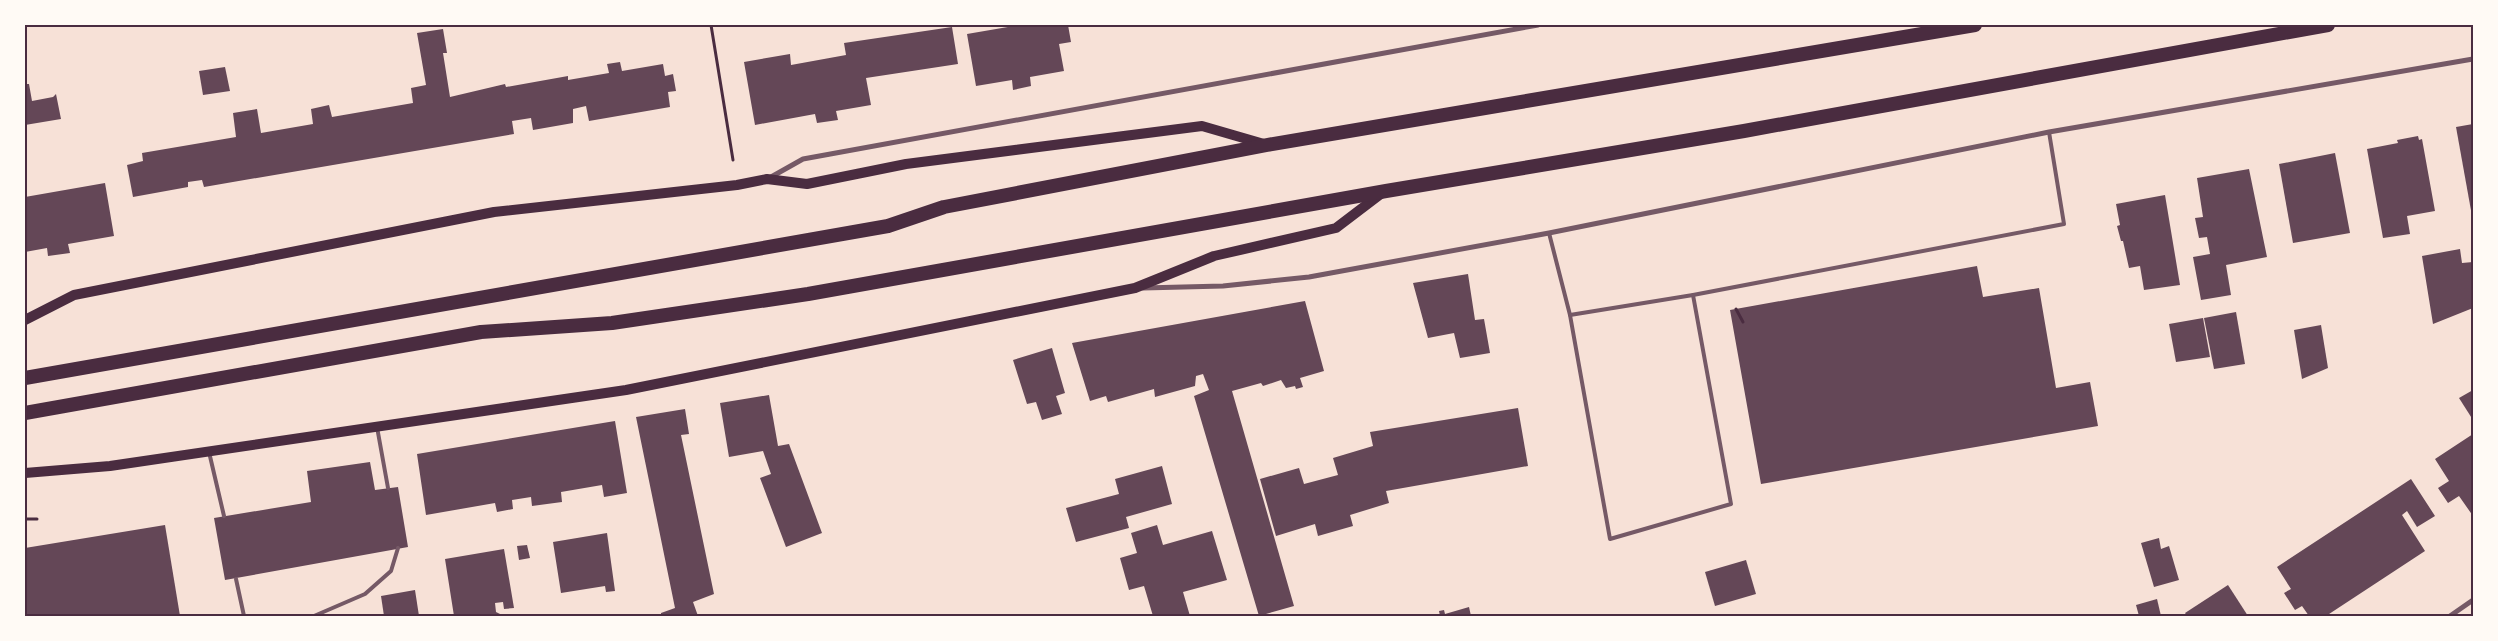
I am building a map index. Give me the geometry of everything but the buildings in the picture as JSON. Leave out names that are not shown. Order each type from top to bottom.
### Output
[{"type":"highway","points":[[25,378],[888,226],[944,207],[1268,145],[1975,25]]},
{"type":"highway","points":[[25,413],[481,332],[612,323],[808,294],[1386,191],[1744,131],[2328,25]]},
{"type":"main road","points":[[25,320],[74,295],[494,212],[737,185],[767,179],[808,184],[906,164],[1202,126],[1268,145]]},
{"type":"main road","points":[[25,474],[110,466],[626,390],[1135,288],[1214,256],[1336,228],[1386,191]]},
{"type":"street","points":[[767,179],[804,160],[1538,25]]},
{"type":"street","points":[[1135,288],[1224,286],[1308,277],[1549,233],[2049,132],[2473,59]]},
{"type":"street","points":[[2450,616],[2473,600]]},
{"type":"lane","points":[[1570,315],[1693,295],[2064,224],[2049,132]]},
{"type":"lane","points":[[1549,233],[1570,315],[1610,539],[1732,504],[1693,295]]},
{"type":"lane","points":[[377,426],[388,488]]},
{"type":"lane","points":[[208,452],[224,516]]},
{"type":"lane","points":[[314,616],[365,594],[391,571],[398,548]]},
{"type":"lane","points":[[236,578],[244,616]]},
{"type":"path","points":[[711,25],[737,185]]},
{"type":"path","points":[[25,519],[37,520]]}]
